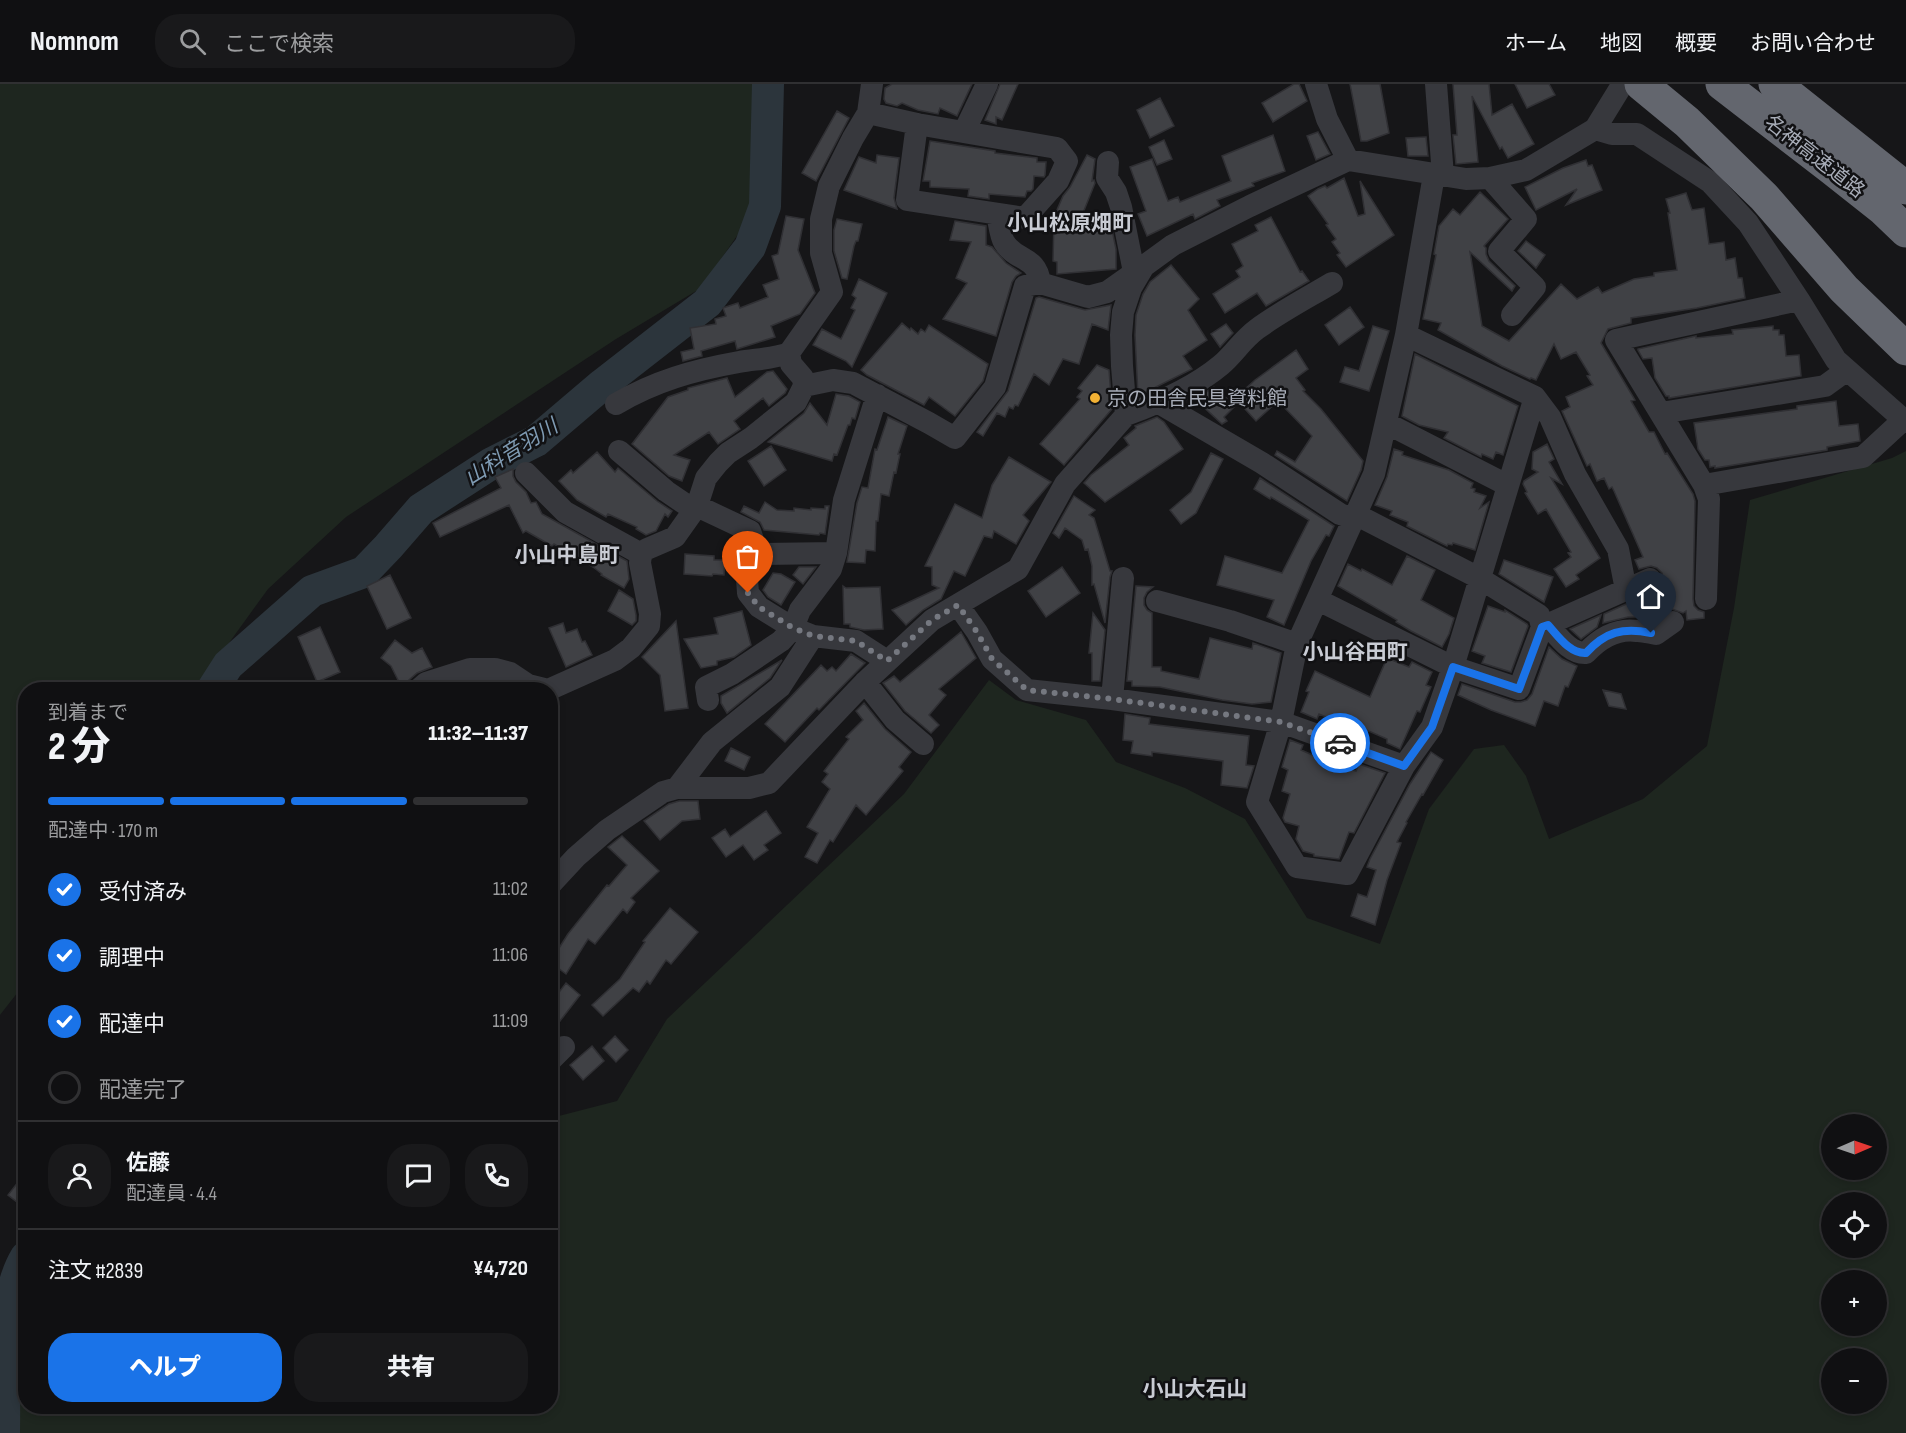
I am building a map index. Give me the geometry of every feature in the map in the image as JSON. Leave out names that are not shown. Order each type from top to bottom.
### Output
[{"type":"highway","name":"名神高速道路","points":[[1722,84],[1883,209],[1906,231]]},
{"type":"highway","name":"名神高速道路","points":[[1775,84],[1906,188]]},
{"type":"highway","points":[[1621,87],[1687,122],[1756,190],[1844,289],[1906,349]]},
{"type":"street","points":[[616,404],[672,377],[741,362],[775,358],[789,353],[832,292],[821,253],[821,219],[829,186],[868,113],[872,84]]},
{"type":"street","points":[[964,132],[987,84]]},
{"type":"street","points":[[1316,84],[1327,119],[1348,160]]},
{"type":"street","points":[[1436,84],[1438,175],[1406,335],[1374,474],[1297,644],[1281,722],[1257,802],[1298,867],[1347,874],[1404,766],[1432,727],[1453,667],[1535,397]]},
{"type":"street","points":[[804,386],[833,380],[853,383],[955,438],[995,387],[1025,286],[1041,283],[1088,297],[1107,292],[1173,245],[1348,160],[1466,179],[1490,178],[1526,170],[1595,129],[1621,87]]},
{"type":"street","points":[[868,113],[917,124],[1057,148],[1067,161],[1058,181],[1025,218],[907,200],[917,124]]},
{"type":"street","points":[[1595,129],[1612,134],[1637,134],[1710,182],[1748,223],[1836,360],[1905,421],[1863,458],[1704,485]]},
{"type":"street","points":[[1108,162],[1107,178],[1116,192],[1139,269],[1123,312],[1122,345],[1126,415]]},
{"type":"street","points":[[1490,178],[1526,219],[1499,250],[1535,287],[1512,315]]},
{"type":"street","points":[[998,214],[1004,242],[1017,256],[1033,264],[1039,272],[1041,283]]},
{"type":"street","points":[[558,876],[607,830],[663,792],[677,788],[749,788],[769,783],[865,682],[932,620],[1018,569],[1065,484],[1126,415],[1158,402],[1199,380],[1221,365],[1256,329],[1332,283]]},
{"type":"street","points":[[1706,599],[1709,499],[1704,485],[1616,340],[1799,300]]},
{"type":"street","points":[[1406,335],[1535,397],[1550,417],[1575,474],[1618,549],[1626,590]]},
{"type":"street","points":[[558,686],[615,660],[631,648],[649,627],[650,614],[640,563],[641,554],[646,549],[675,537],[696,508],[706,478],[718,463],[796,402],[804,386],[803,378],[791,364],[789,353]]},
{"type":"street","points":[[1661,414],[1825,386],[1847,370]]},
{"type":"street","points":[[677,788],[712,742],[780,687],[803,632],[800,610],[831,569],[836,553],[844,500],[877,395]]},
{"type":"street","points":[[1158,402],[1262,463],[1340,514],[1354,517],[1479,578],[1539,615],[1545,626],[1564,643],[1580,653],[1586,653],[1596,642],[1609,635],[1635,630],[1656,634],[1674,622]]},
{"type":"street","points":[[1386,423],[1507,485]]},
{"type":"street","points":[[618,451],[666,491],[696,508],[750,531],[753,540],[747,579],[748,593],[759,607],[803,632],[856,641],[887,661]]},
{"type":"street","points":[[526,473],[565,512],[641,554]]},
{"type":"street","points":[[750,562],[761,554],[836,553]]},
{"type":"street","points":[[1112,699],[1122,578]]},
{"type":"street","points":[[1317,600],[1453,667],[1519,689],[1545,626],[1650,579]]},
{"type":"street","points":[[1157,601],[1230,621],[1297,644]]},
{"type":"street","points":[[958,605],[992,659],[1027,690],[1281,722],[1404,766]]},
{"type":"street","points":[[708,700],[706,687],[732,674],[781,641],[803,632]]},
{"type":"street","points":[[429,682],[470,669],[495,669],[510,673],[524,682]]},
{"type":"street","points":[[865,682],[895,720],[923,744]]},
{"type":"shaded area","points":[[0,84],[756,84],[752,125],[752,214],[701,288],[616,339],[346,517],[268,589],[201,682],[18,682],[18,992],[0,1015]]},
{"type":"shaded area","points":[[1906,451],[1906,1433],[0,1433],[0,1311],[18,1327],[18,1414],[558,1414],[558,1116],[617,1101],[667,1019],[904,794],[989,680],[1016,700],[1086,720],[1116,762],[1185,788],[1245,819],[1307,918],[1380,944],[1429,809],[1474,749],[1504,745],[1526,776],[1549,839],[1643,799],[1707,746],[1734,608],[1750,500],[1892,458]]},
{"type":"building","points":[[892,84],[972,84],[957,116],[940,108],[938,114],[918,110],[902,103],[897,106],[886,103],[885,88]]},
{"type":"building","points":[[1000,84],[1018,84],[1002,120],[996,117],[996,124],[985,120]]},
{"type":"building","points":[[1294,84],[1299,84],[1307,101],[1273,122],[1262,103]]},
{"type":"building","points":[[1350,84],[1380,84],[1389,133],[1361,141]]},
{"type":"building","points":[[1453,84],[1489,84],[1492,115],[1512,104],[1534,144],[1508,158],[1502,147],[1500,149],[1472,96],[1478,162],[1456,164],[1453,135],[1457,135]]},
{"type":"building","points":[[1515,84],[1549,84],[1555,95],[1527,108]]},
{"type":"building","points":[[1160,98],[1174,126],[1150,138],[1137,110]]},
{"type":"building","points":[[837,111],[849,118],[816,181],[802,173]]},
{"type":"building","points":[[1318,132],[1330,154],[1316,160],[1307,136]]},
{"type":"building","points":[[1273,135],[1285,171],[1252,183],[1254,186],[1217,200],[1220,206],[1195,219],[1193,214],[1147,236],[1138,214],[1146,211],[1130,167],[1152,159],[1168,201],[1178,197],[1180,202],[1231,181],[1222,156]]},
{"type":"building","points":[[1426,137],[1428,156],[1408,156],[1406,138]]},
{"type":"building","points":[[1164,140],[1172,159],[1157,165],[1149,147]]},
{"type":"building","points":[[930,141],[1037,158],[1037,162],[1046,162],[1045,175],[1044,177],[1034,176],[1033,189],[1027,191],[1025,197],[989,194],[989,199],[968,196],[969,189],[930,187],[930,181],[923,181]]},
{"type":"building","points":[[877,155],[899,158],[894,198],[897,209],[844,190],[859,157],[876,163]]},
{"type":"building","points":[[1087,155],[1095,159],[1092,181],[1094,180],[1095,183],[1079,223],[1110,220],[1116,249],[1116,269],[1057,274],[1057,262],[1053,261],[1054,217],[1063,196]]},
{"type":"building","points":[[1586,160],[1588,166],[1592,165],[1602,190],[1566,205],[1577,189],[1536,210],[1525,187],[1563,168]]},
{"type":"building","points":[[1344,178],[1358,216],[1365,214],[1360,181],[1394,235],[1346,267],[1337,255],[1340,253],[1332,242],[1336,239],[1326,225],[1328,224],[1308,196]]},
{"type":"building","points":[[1480,192],[1508,219],[1484,246],[1489,261],[1515,286],[1512,291],[1470,252],[1482,326],[1509,341],[1561,284],[1577,299],[1598,287],[1602,293],[1634,279],[1677,270],[1668,213],[1670,213],[1666,199],[1686,193],[1692,210],[1704,208],[1709,244],[1724,242],[1726,260],[1735,258],[1738,278],[1742,278],[1745,298],[1631,318],[1631,323],[1608,329],[1601,343],[1635,400],[1631,401],[1649,432],[1654,432],[1665,454],[1667,453],[1693,494],[1695,501],[1693,599],[1694,606],[1704,612],[1704,618],[1687,620],[1686,611],[1683,613],[1672,609],[1653,620],[1646,617],[1628,617],[1603,623],[1604,614],[1655,591],[1661,586],[1663,580],[1662,573],[1657,568],[1651,566],[1639,569],[1635,560],[1643,557],[1614,491],[1612,487],[1609,489],[1604,478],[1597,481],[1590,464],[1587,466],[1562,411],[1570,407],[1566,397],[1593,385],[1587,376],[1590,375],[1576,352],[1561,359],[1554,344],[1536,380],[1530,379],[1438,330],[1441,323],[1423,319],[1436,255],[1434,254],[1439,226],[1453,209],[1460,215]]},
{"type":"building","points":[[786,216],[804,219],[798,250],[815,293],[800,314],[771,326],[775,337],[737,349],[735,341],[701,351],[702,356],[683,361],[681,352],[694,349],[690,328],[716,324],[715,319],[726,316],[723,308],[738,303],[740,308],[768,297],[763,285],[779,279],[772,256],[778,254]]},
{"type":"building","points":[[1271,217],[1300,272],[1302,271],[1309,281],[1266,306],[1257,293],[1225,313],[1213,294],[1240,277],[1236,271],[1243,266],[1232,244],[1258,231],[1255,225]]},
{"type":"building","points":[[837,219],[862,224],[858,241],[854,246],[847,279],[842,278],[834,251],[834,230]]},
{"type":"building","points":[[955,221],[986,226],[986,245],[992,247],[1006,263],[1021,273],[1012,282],[996,336],[943,319],[967,283],[956,278],[971,242],[950,240]]},
{"type":"building","points":[[1526,241],[1545,255],[1536,268],[1518,251]]},
{"type":"building","points":[[1171,265],[1199,299],[1188,310],[1207,340],[1183,356],[1192,369],[1138,396],[1136,315],[1150,282]]},
{"type":"building","points":[[859,279],[887,293],[852,367],[846,361],[813,345],[822,329],[841,339],[855,310],[851,308],[856,298],[852,295]]},
{"type":"building","points":[[1036,298],[1085,310],[1111,305],[1108,330],[1092,324],[1079,364],[1063,359],[1049,385],[1034,374],[1018,406],[1015,405],[1013,409],[1009,407],[1005,417],[997,413],[983,436],[977,432],[1008,391]]},
{"type":"building","points":[[1350,307],[1364,327],[1339,345],[1325,325]]},
{"type":"building","points":[[902,323],[918,334],[921,329],[925,332],[929,325],[988,364],[983,381],[955,416],[929,397],[924,405],[861,370]]},
{"type":"building","points":[[1226,324],[1233,333],[1220,347],[1211,334]]},
{"type":"building","points":[[1373,326],[1389,331],[1369,391],[1340,382],[1345,367],[1359,371]]},
{"type":"building","points":[[1773,326],[1773,330],[1779,330],[1779,335],[1784,335],[1786,356],[1799,355],[1801,376],[1669,398],[1655,378],[1652,358],[1643,359],[1638,350],[1696,336],[1696,338],[1733,334],[1732,330]]},
{"type":"building","points":[[1296,350],[1308,369],[1296,378],[1305,390],[1303,391],[1321,409],[1363,461],[1347,501],[1275,455],[1277,451],[1295,462],[1312,436],[1278,401],[1256,421],[1235,398]]},
{"type":"building","points":[[1415,354],[1518,406],[1503,455],[1496,452],[1493,459],[1482,454],[1481,457],[1444,438],[1448,432],[1419,425],[1402,416]]},
{"type":"building","points":[[1097,365],[1109,370],[1112,409],[1064,465],[1040,444],[1080,399],[1077,397],[1082,391],[1078,388]]},
{"type":"building","points":[[773,371],[787,389],[785,393],[769,406],[763,398],[734,421],[740,429],[718,444],[709,432],[674,455],[690,460],[682,481],[669,476],[632,444],[668,397],[688,390],[688,388],[727,378],[735,397],[767,372]]},
{"type":"building","points":[[1214,387],[1235,406],[1224,417],[1227,421],[1222,424],[1195,399]]},
{"type":"building","points":[[836,394],[849,396],[860,402],[855,419],[852,418],[848,425],[837,455],[834,454],[832,461],[768,442],[804,413],[810,403],[827,425]]},
{"type":"building","points":[[1836,401],[1839,426],[1858,424],[1860,441],[1827,447],[1827,450],[1715,468],[1715,466],[1710,467],[1709,460],[1705,460],[1698,449],[1694,423],[1797,409],[1797,406]]},
{"type":"building","points":[[888,417],[907,426],[889,496],[881,494],[878,521],[876,521],[875,551],[866,550],[865,563],[847,562],[857,503],[862,487],[868,488],[875,449],[877,450]]},
{"type":"building","points":[[1157,417],[1164,422],[1183,449],[1105,502],[1084,483],[1129,445],[1124,438],[1136,428],[1135,426]]},
{"type":"building","points":[[1547,444],[1554,459],[1549,462],[1562,484],[1551,478],[1600,558],[1576,575],[1579,579],[1566,587],[1554,569],[1571,557],[1568,553],[1571,552],[1546,509],[1538,514],[1525,493],[1527,492],[1523,484],[1538,472],[1532,469],[1533,452]]},
{"type":"building","points":[[771,446],[786,470],[764,486],[748,461]]},
{"type":"building","points":[[1394,449],[1403,452],[1402,455],[1449,470],[1473,483],[1471,488],[1475,489],[1474,492],[1486,496],[1480,508],[1489,502],[1475,550],[1453,543],[1447,546],[1407,526],[1408,522],[1390,515],[1392,511],[1375,505],[1387,477]]},
{"type":"building","points":[[597,452],[615,472],[618,468],[672,511],[668,517],[665,514],[656,531],[646,535],[636,529],[637,527],[608,514],[606,517],[577,500],[559,481],[571,470],[573,473]]},
{"type":"building","points":[[1211,453],[1223,459],[1196,513],[1181,524],[1170,510],[1191,492]]},
{"type":"building","points":[[1009,457],[1051,482],[1023,515],[1029,521],[1016,544],[994,531],[992,538],[984,536],[965,576],[954,571],[941,599],[923,610],[906,625],[892,610],[939,588],[932,585],[932,567],[925,566],[955,504],[982,518],[992,485]]},
{"type":"building","points":[[513,469],[516,482],[526,492],[531,503],[536,502],[542,514],[627,561],[629,579],[624,588],[554,544],[552,546],[526,531],[523,533],[509,505],[440,537],[433,523],[501,488],[495,477]]},
{"type":"building","points":[[1260,478],[1334,526],[1311,561],[1284,625],[1267,617],[1274,600],[1217,585],[1225,556],[1282,573],[1309,520],[1254,489]]},
{"type":"building","points":[[1074,496],[1095,510],[1089,515],[1094,518],[1110,571],[1112,571],[1105,623],[1094,584],[1092,585],[1092,566],[1088,549],[1085,550],[1082,540],[1065,528],[1059,538],[1053,533]]},
{"type":"building","points":[[765,502],[777,510],[825,509],[825,506],[829,506],[825,534],[764,530],[760,522],[741,512],[744,506],[759,513]]},
{"type":"building","points":[[685,554],[714,556],[714,560],[725,560],[724,575],[684,574]]},
{"type":"building","points":[[1407,556],[1435,570],[1421,600],[1454,618],[1442,647],[1411,631],[1396,622],[1397,620],[1338,586],[1348,564],[1392,585]]},
{"type":"building","points":[[1504,560],[1553,577],[1544,602],[1499,574]]},
{"type":"building","points":[[799,567],[816,567],[803,584],[793,575]]},
{"type":"building","points":[[1062,567],[1080,593],[1046,617],[1028,591]]},
{"type":"building","points":[[773,573],[781,574],[795,582],[781,605],[768,597],[763,590]]},
{"type":"building","points":[[390,575],[411,618],[387,629],[367,586]]},
{"type":"building","points":[[843,586],[846,588],[880,587],[883,629],[864,630],[844,624]]},
{"type":"building","points":[[1136,586],[1153,587],[1144,598],[1144,605],[1152,613],[1152,667],[1161,667],[1161,671],[1199,679],[1210,638],[1252,649],[1253,643],[1281,653],[1271,702],[1252,704],[1160,687],[1132,686],[1132,681],[1127,681]]},
{"type":"building","points":[[619,590],[633,599],[636,621],[632,625],[608,611]]},
{"type":"building","points":[[1488,606],[1505,612],[1505,610],[1528,626],[1511,672],[1482,663],[1485,656],[1472,651]]},
{"type":"building","points":[[742,611],[751,645],[734,657],[717,661],[717,665],[701,668],[684,639],[718,634],[714,618]]},
{"type":"building","points":[[1093,613],[1105,630],[1100,681],[1092,681],[1092,653],[1089,653]]},
{"type":"building","points":[[1601,615],[1597,627],[1581,639],[1570,629]]},
{"type":"building","points":[[676,621],[688,708],[665,711],[660,675],[642,657]]},
{"type":"building","points":[[563,623],[566,633],[577,629],[582,642],[585,641],[592,655],[566,667],[549,628]]},
{"type":"building","points":[[320,627],[340,672],[317,682],[298,637]]},
{"type":"building","points":[[961,632],[976,658],[939,689],[946,695],[929,715],[939,725],[931,733],[905,711],[883,683],[894,676],[900,682]]},
{"type":"building","points":[[395,640],[412,653],[422,648],[432,667],[417,673],[408,682],[399,682],[391,666],[381,658]]},
{"type":"building","points":[[1549,647],[1562,659],[1577,666],[1568,687],[1565,686],[1558,706],[1544,701],[1535,726],[1458,695],[1462,684],[1515,702],[1527,700],[1532,694]]},
{"type":"building","points":[[851,654],[865,663],[785,742],[765,724],[821,665],[827,671],[832,667],[836,671]]},
{"type":"building","points":[[1387,658],[1409,667],[1412,662],[1432,672],[1426,685],[1431,687],[1400,749],[1387,743],[1387,739],[1355,725],[1354,729],[1319,714],[1317,719],[1301,712],[1309,692],[1306,691],[1315,671],[1370,697]]},
{"type":"building","points":[[782,660],[770,678],[727,713],[721,703],[721,696]]},
{"type":"building","points":[[1603,690],[1621,694],[1626,709],[1609,706]]},
{"type":"building","points":[[864,703],[885,729],[911,752],[899,767],[903,771],[866,815],[856,805],[833,842],[830,840],[817,863],[805,857],[818,833],[807,827],[830,789],[822,782],[828,774],[824,771],[849,739],[846,737],[863,720],[856,711]]},
{"type":"building","points":[[1125,714],[1150,718],[1149,724],[1249,736],[1246,765],[1254,766],[1247,788],[1221,785],[1223,761],[1152,752],[1152,756],[1131,753],[1133,741],[1123,740]]},
{"type":"building","points":[[1290,740],[1303,745],[1301,750],[1329,762],[1356,771],[1359,764],[1385,773],[1354,833],[1349,832],[1339,859],[1314,856],[1314,854],[1303,851],[1296,839],[1299,826],[1285,822],[1283,818],[1290,794],[1282,791],[1288,770],[1282,767]]},
{"type":"building","points":[[731,748],[750,757],[744,770],[725,761]]},
{"type":"building","points":[[1431,752],[1443,760],[1406,822],[1397,842],[1401,843],[1387,880],[1375,925],[1351,916],[1358,894],[1367,897],[1376,870],[1367,867],[1370,859],[1410,784]]},
{"type":"building","points":[[679,801],[698,801],[700,819],[682,821],[660,840],[644,821],[669,804]]},
{"type":"building","points":[[766,811],[781,833],[764,845],[768,850],[754,860],[743,845],[726,857],[712,838],[725,829],[730,837]]},
{"type":"building","points":[[622,836],[659,871],[631,898],[635,902],[627,913],[623,909],[595,944],[588,939],[566,974],[558,968],[558,950],[607,885],[609,886],[627,865],[608,847]]},
{"type":"building","points":[[670,908],[698,932],[671,964],[666,960],[650,984],[647,981],[639,992],[633,988],[603,1016],[592,1005],[620,979],[645,942],[643,941]]},
{"type":"building","points":[[566,983],[580,995],[558,1024],[558,994]]},
{"type":"building","points":[[615,1036],[628,1050],[616,1062],[603,1048]]},
{"type":"building","points":[[592,1046],[604,1061],[583,1080],[570,1065]]},
{"type":"building","points":[[18,1182],[18,1203],[8,1195]]},
{"type":"waterway","name":"山科音羽川","points":[[217,682],[228,665],[312,591],[364,572],[421,509],[492,463],[536,441],[603,384],[707,303],[750,247],[765,206],[768,84]]},
{"type":"waterway","name":"山科音羽川","points":[[4,1433],[8,1318],[18,1275]]},
{"type":"way so far","points":[[748,593],[759,607],[793,628],[813,636],[856,641],[887,661],[932,620],[958,605],[992,659],[1027,690],[1281,722],[1340,743]]},
{"type":"place","name":"京の田舎民具資料館","points":[[1095,398]]},
{"type":"district","name":"小山松原畑町","points":[[1070,223]]},
{"type":"district","name":"小山中島町","points":[[567,555]]},
{"type":"district","name":"小山谷田町","points":[[1355,652]]},
{"type":"district","name":"小山大石山","points":[[1195,1389]]},
{"type":"route","points":[[1340,743],[1404,766],[1432,727],[1453,667],[1519,689],[1542,627],[1548,625],[1564,643],[1580,653],[1586,653],[1596,642],[1609,635],[1623,631],[1635,630],[1651,633]]}]
